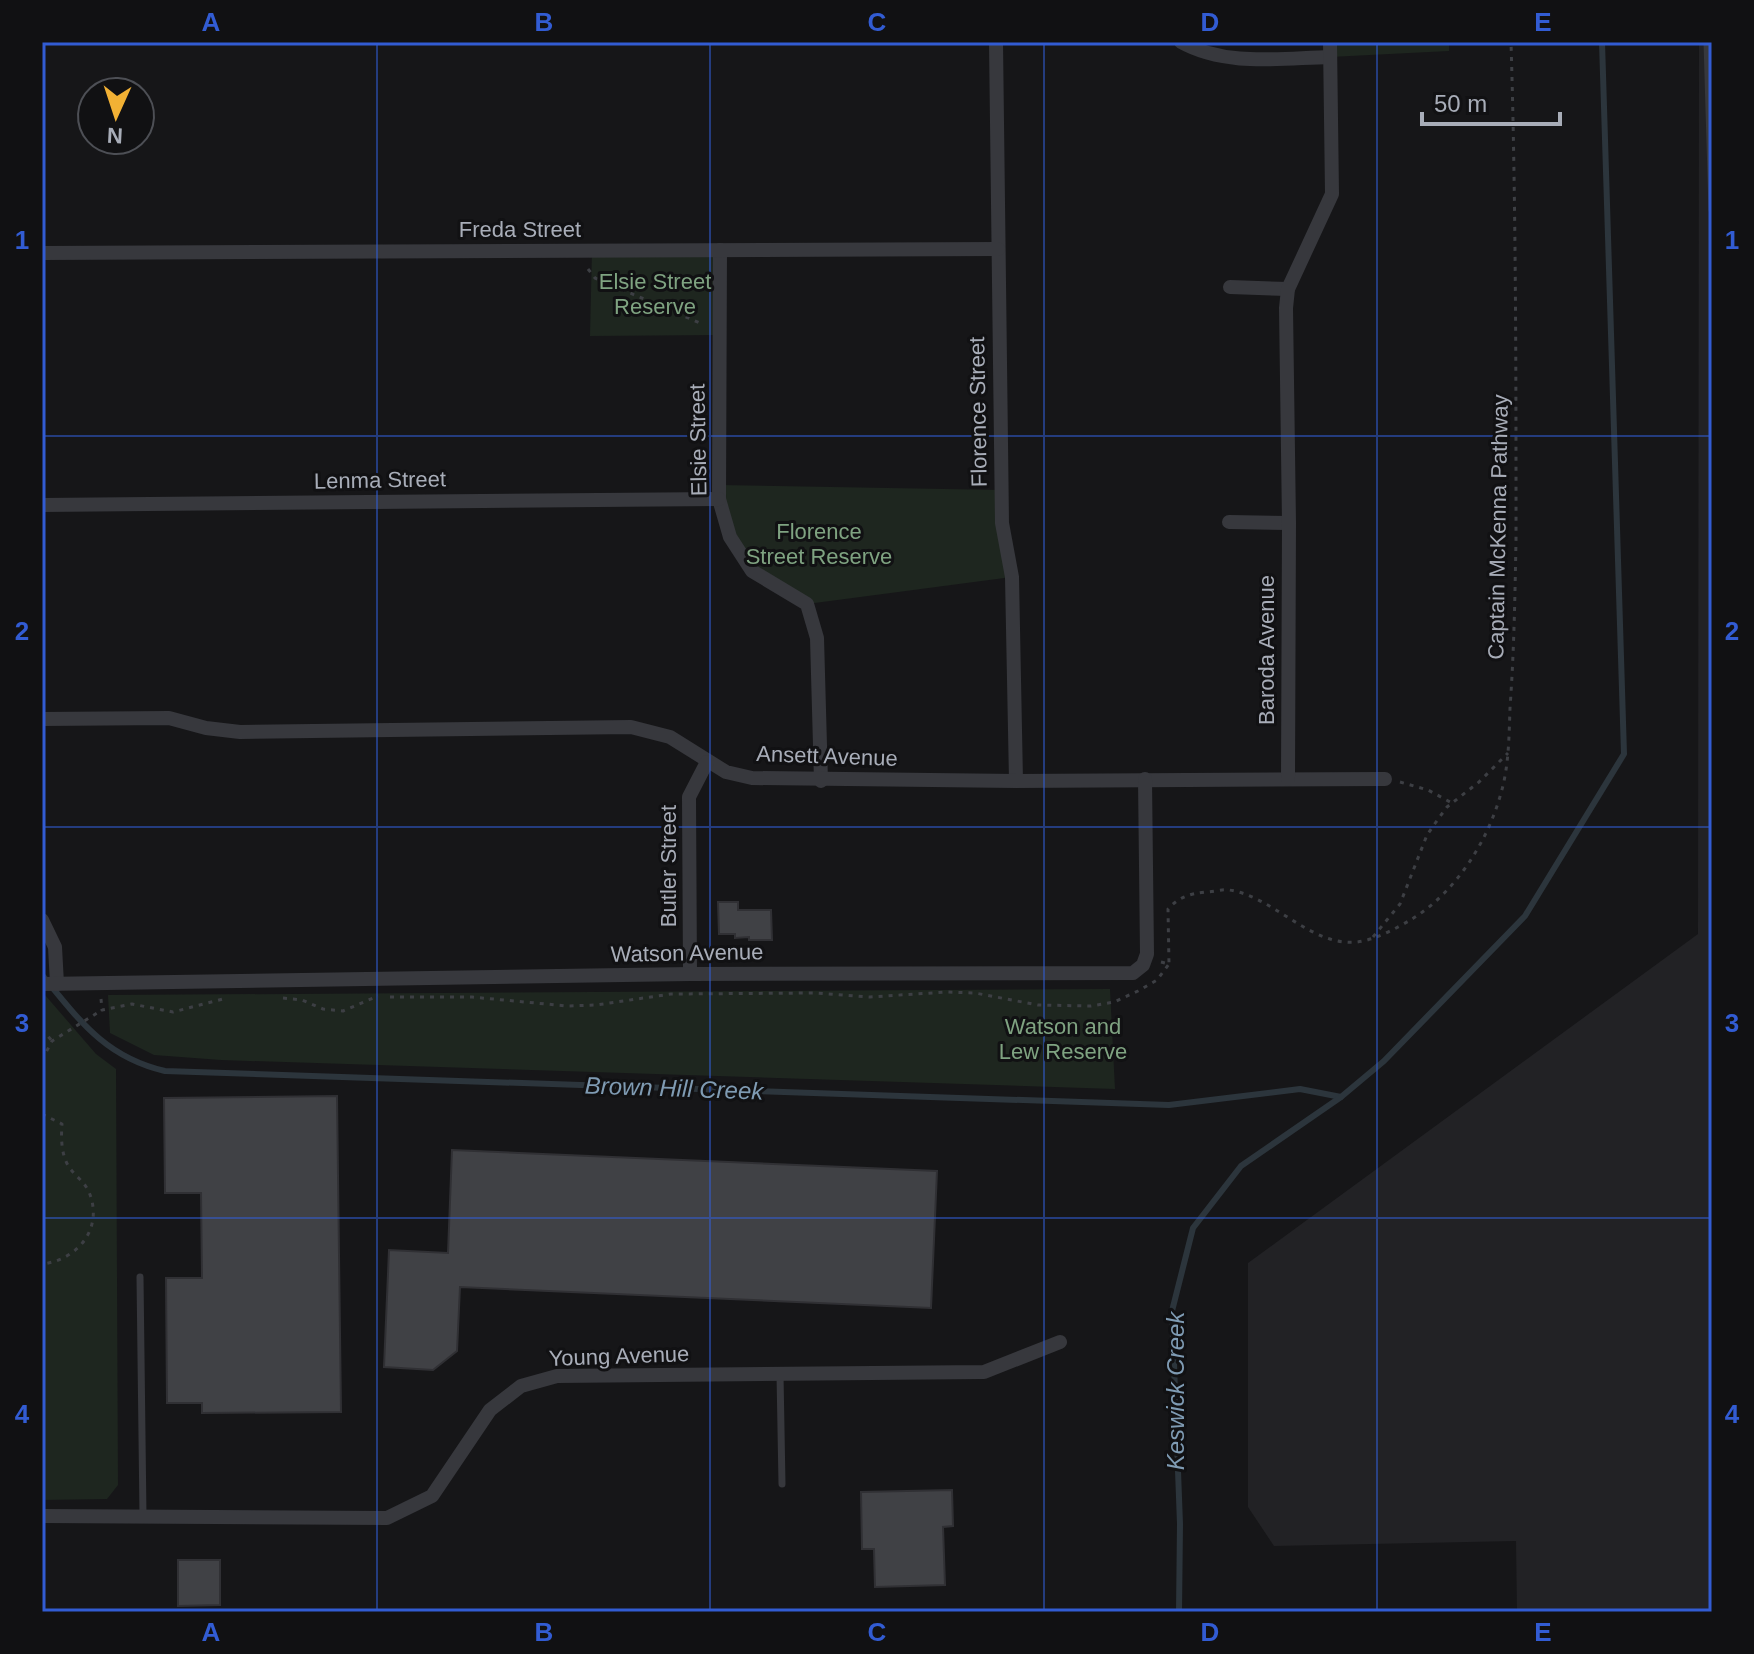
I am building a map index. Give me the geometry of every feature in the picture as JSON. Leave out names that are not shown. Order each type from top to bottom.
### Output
[{"type":"street","name":"Florence Street","points":[[996,42],[1002,523],[1012,577],[1016,781]]},
{"type":"street","points":[[1181,42],[1199,52],[1234,59],[1330,49]]},
{"type":"street","name":"Baroda Avenue","points":[[1288,779],[1286,308],[1288,289],[1332,194],[1330,49]]},
{"type":"street","name":"Freda Street","points":[[42,253],[998,249]]},
{"type":"street","name":"Elsie Street","points":[[720,250],[719,499],[730,537],[752,571],[807,604],[817,638],[821,781]]},
{"type":"street","points":[[1230,287],[1288,289]]},
{"type":"street","name":"Lenma Street","points":[[42,505],[719,499]]},
{"type":"street","points":[[1229,522],[1289,523]]},
{"type":"street","name":"Ansett Avenue","points":[[42,719],[169,718],[206,728],[240,732],[631,727],[670,737],[726,772],[752,778],[821,781],[1385,779]]},
{"type":"street","name":"Butler Street","points":[[690,974],[689,797],[707,762]]},
{"type":"street","points":[[1145,779],[1147,954]]},
{"type":"street","points":[[42,920],[55,947],[49,984]]},
{"type":"street","name":"Watson Avenue","points":[[49,984],[690,974],[1112,974],[1133,973],[1143,965],[1147,954]]},
{"type":"street","name":"Young Avenue","points":[[42,1516],[387,1518],[432,1496],[490,1410],[521,1386],[557,1376],[984,1372],[1060,1342]]},
{"type":"lane","points":[[1707,42],[1712,210]]},
{"type":"lane","points":[[140,1277],[143,1518]]},
{"type":"lane","points":[[780,1374],[782,1484]]},
{"type":"path","name":"Captain McKenna Pathway","points":[[1169,964],[1168,909],[1176,900],[1189,894],[1230,890],[1287,915],[1311,932],[1356,942],[1373,937],[1422,912],[1442,896],[1456,879],[1493,818],[1508,753],[1515,635],[1516,245],[1511,42]]},
{"type":"path","points":[[588,269],[595,278],[700,323]]},
{"type":"path","points":[[1373,937],[1400,904],[1427,835],[1452,803],[1508,753]]},
{"type":"path","points":[[1385,779],[1414,785],[1452,803]]},
{"type":"path","points":[[275,998],[302,1000],[323,1009],[343,1011],[378,996],[472,997],[567,1006],[671,994],[815,993],[862,997],[946,992],[975,993],[1038,1005],[1091,1006],[1114,1002],[1157,980],[1169,964],[1147,954]]},
{"type":"path","points":[[100,984],[102,1010]]},
{"type":"path","points":[[42,1060],[52,1041],[102,1010],[132,1004],[173,1012],[230,998]]},
{"type":"path","points":[[42,1029],[52,1041]]},
{"type":"path","points":[[42,1114],[62,1124],[61,1138],[70,1168],[81,1177],[93,1205],[92,1223],[84,1243],[70,1256],[42,1264]]},
{"type":"shaded area","points":[[1699,42],[1712,42],[1712,1612],[1517,1612],[1516,1541],[1274,1546],[1248,1507],[1248,1263],[1698,934]]},
{"type":"green space","points":[[1330,42],[1449,42],[1449,51],[1330,57]]},
{"type":"green space","name":"Elsie Street Reserve","points":[[592,250],[720,250],[720,335],[590,336]]},
{"type":"green space","name":"Florence Street Reserve","points":[[719,485],[1001,490],[1012,577],[807,604],[752,571],[730,537]]},
{"type":"green space","name":"Watson and Lew Reserve","points":[[1110,989],[1115,1089],[221,1060],[154,1055],[110,1033],[108,995]]},
{"type":"green space","points":[[45,995],[96,1054],[116,1069],[118,1485],[107,1499],[42,1500],[42,998]]},
{"type":"building","points":[[718,902],[738,902],[738,910],[771,910],[772,940],[749,940],[749,937],[735,938],[735,934],[719,934]]},
{"type":"building","points":[[337,1096],[341,1412],[202,1413],[202,1403],[167,1403],[166,1278],[202,1278],[201,1193],[165,1193],[164,1098]]},
{"type":"building","points":[[452,1150],[937,1171],[931,1308],[460,1287],[457,1351],[433,1370],[384,1367],[389,1250],[448,1253]]},
{"type":"building","points":[[952,1490],[953,1526],[943,1527],[945,1585],[875,1587],[874,1549],[862,1549],[861,1492]]},
{"type":"building","points":[[178,1560],[220,1560],[220,1605],[178,1606]]},
{"type":"waterway","name":"Keswick Creek","points":[[1179,1612],[1180,1524],[1172,1311],[1193,1228],[1241,1166],[1341,1097],[1384,1061],[1525,916],[1624,754],[1602,42]]},
{"type":"waterway","name":"Brown Hill Creek","points":[[42,975],[81,1021],[109,1046],[144,1065],[165,1071],[1169,1105],[1300,1089],[1341,1097]]}]
